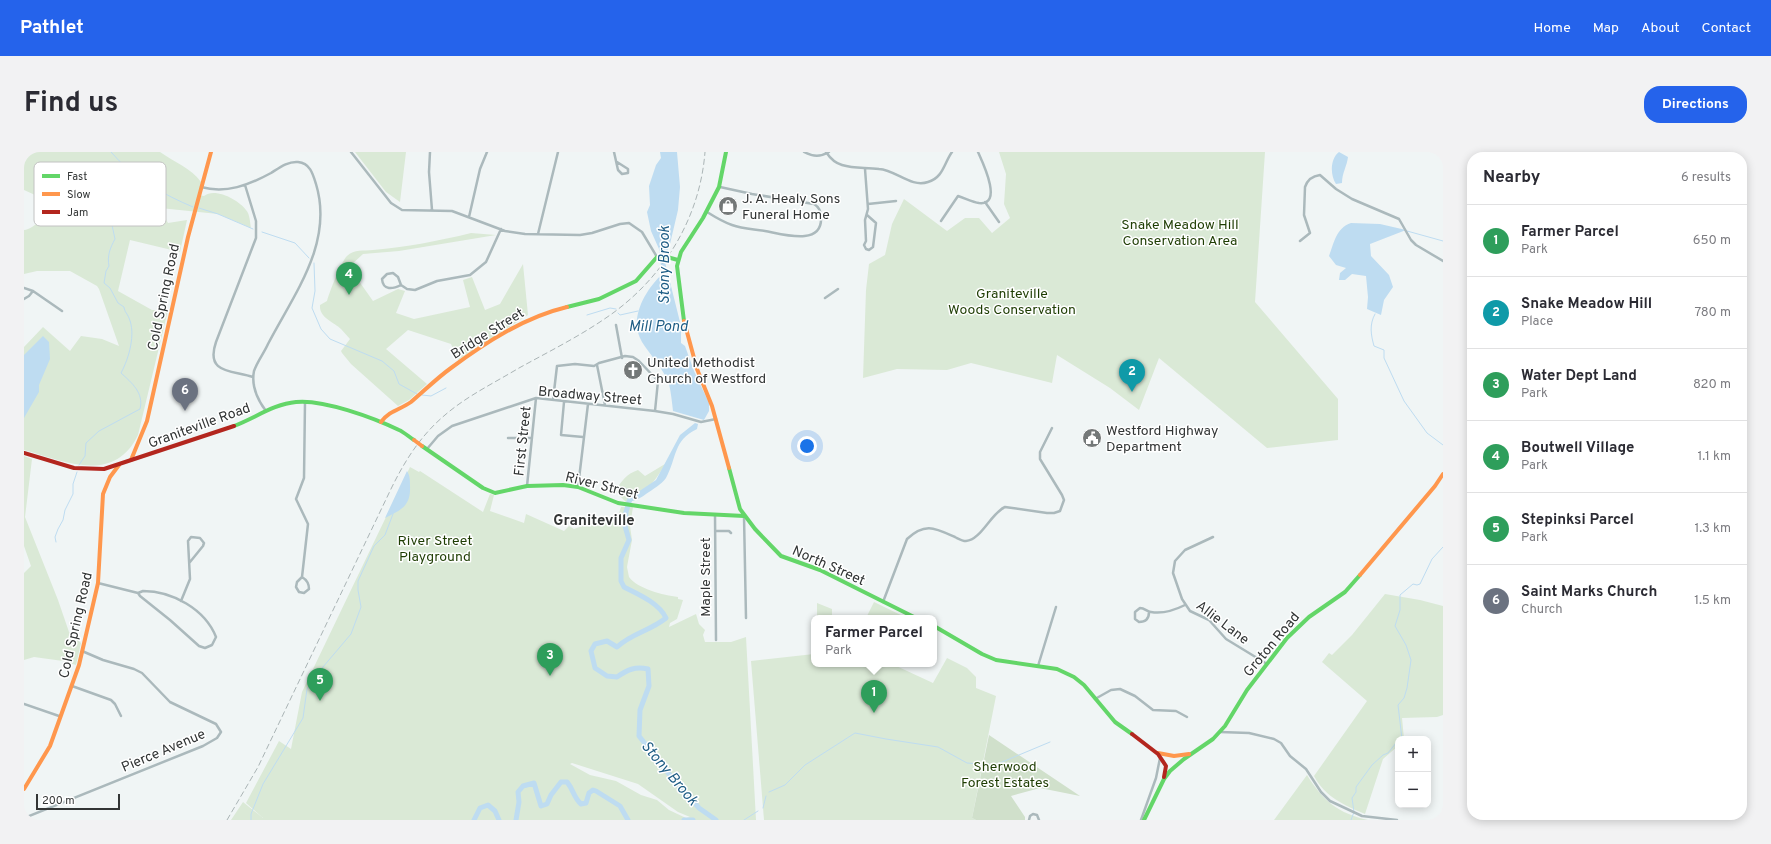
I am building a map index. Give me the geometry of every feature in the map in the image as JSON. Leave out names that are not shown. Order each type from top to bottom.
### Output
[{"type":"main road","name":"Cold Spring Road","points":[[131,460],[147,421],[188,236],[211,152]]},
{"type":"main road","points":[[658,257],[678,260],[682,249],[707,212],[719,186],[726,152]]},
{"type":"main road","name":"Bridge Street","points":[[380,422],[387,414],[409,403],[451,368],[507,330],[545,312],[599,299],[615,292],[636,281],[658,257]]},
{"type":"main road","name":"North Street","points":[[678,260],[678,280],[685,326],[696,367],[711,401],[739,506],[744,516],[770,546],[781,556],[820,570],[910,615]]},
{"type":"main road","name":"Graniteville Road","points":[[24,453],[75,468],[101,469],[119,465],[235,426],[266,411],[286,404],[305,401],[322,403],[380,422]]},
{"type":"main road","name":"River Street","points":[[380,422],[400,430],[488,491],[495,493],[527,486],[558,485],[578,487],[610,500],[625,504],[684,513],[744,516]]},
{"type":"main road","name":"Cold Spring Road","points":[[136,447],[137,458]]},
{"type":"main road","name":"Cold Spring Road","points":[[24,789],[44,758],[72,686],[98,583],[102,503],[108,481],[119,465]]},
{"type":"main road","points":[[101,469],[107,472],[108,481]]},
{"type":"main road","name":"Groton Road","points":[[1142,820],[1164,779],[1175,765],[1213,739],[1266,664],[1300,624],[1345,592],[1435,486],[1443,474]]},
{"type":"main road","points":[[937,627],[982,654],[996,660],[1057,668],[1069,674],[1084,685],[1115,722],[1156,752],[1166,766],[1164,779]]},
{"type":"main road","points":[[1156,752],[1174,756],[1191,754]]},
{"type":"street","points":[[350,152],[391,203],[399,209],[407,211],[452,211],[512,233],[573,236],[630,223],[642,232],[658,257]]},
{"type":"street","points":[[430,152],[429,172],[432,210]]},
{"type":"street","points":[[469,217],[480,169],[487,152]]},
{"type":"street","points":[[538,234],[558,152]]},
{"type":"street","points":[[614,152],[618,170],[622,174],[627,174],[628,169],[617,162]]},
{"type":"street","points":[[804,152],[813,156],[820,156],[827,153],[836,162],[842,165],[883,170],[916,183],[924,184],[940,175],[952,152]]},
{"type":"street","points":[[941,221],[958,196],[979,203],[985,202],[990,197],[991,188],[978,152]]},
{"type":"street","points":[[202,187],[218,191],[245,185],[289,163],[301,163],[308,166],[314,175],[319,193],[322,215],[316,247],[311,262],[299,287],[255,368],[253,377],[255,392],[266,411]]},
{"type":"street","points":[[865,169],[868,204],[865,220],[866,241],[864,245],[866,249],[869,250],[873,247],[876,223],[867,215]]},
{"type":"street","points":[[1300,241],[1310,233],[1304,215],[1306,183],[1312,178],[1320,176],[1336,189],[1352,199],[1399,219],[1411,240],[1416,245],[1443,260]]},
{"type":"street","points":[[245,185],[256,221],[256,238],[216,342],[213,356],[217,365],[223,370],[253,377]]},
{"type":"street","points":[[707,212],[731,225],[789,236],[808,235],[816,232],[820,226],[821,214],[819,207],[814,204],[752,194],[719,186]]},
{"type":"street","points":[[868,204],[896,201]]},
{"type":"street","points":[[985,202],[999,222]]},
{"type":"street","points":[[401,285],[394,288],[387,288],[384,286],[382,279],[386,274],[393,273],[398,277],[401,285],[406,289],[415,290],[437,281],[472,274],[486,262],[501,229]]},
{"type":"street","points":[[24,288],[33,291],[62,311]]},
{"type":"street","points":[[825,298],[838,289]]},
{"type":"street","points":[[24,300],[33,291]]},
{"type":"street","points":[[616,325],[622,358]]},
{"type":"street","points":[[553,400],[557,366],[594,366],[630,356],[636,358],[657,380],[658,391],[655,411]]},
{"type":"street","points":[[597,365],[605,406]]},
{"type":"street","name":"Broadway Street","points":[[427,450],[438,436],[452,426],[536,398],[655,411],[673,414],[701,422],[716,419]]},
{"type":"street","name":"First Street","points":[[527,486],[536,398]]},
{"type":"street","points":[[302,577],[308,582],[309,586],[309,589],[304,593],[299,592],[296,589],[297,582],[302,577],[308,524],[296,499],[304,478],[305,401]]},
{"type":"street","points":[[564,402],[561,435],[583,437]]},
{"type":"street","points":[[578,487],[588,404]]},
{"type":"street","points":[[883,602],[908,539],[914,532],[929,528],[936,529],[962,541],[968,541],[975,538],[999,509],[1005,507],[1047,513],[1060,511],[1064,500],[1040,459],[1040,452],[1052,428]]},
{"type":"street","points":[[508,438],[532,438]]},
{"type":"street","name":"Maple Street","points":[[715,515],[716,640]]},
{"type":"street","points":[[744,516],[746,618]]},
{"type":"street","points":[[715,531],[728,531],[731,533]]},
{"type":"street","points":[[181,601],[190,579],[188,541],[192,537],[200,538],[204,543],[203,546],[190,562]]},
{"type":"street","name":"Allie Lane","points":[[1213,537],[1185,550],[1175,561],[1174,578],[1185,605],[1193,612],[1209,620],[1226,639],[1266,664]]},
{"type":"street","points":[[98,583],[138,593],[199,646],[205,648],[212,645],[216,637],[214,632],[196,611],[181,601],[157,592],[143,591],[138,593]]},
{"type":"street","points":[[1149,612],[1148,618],[1142,622],[1137,622],[1134,616],[1135,612],[1140,608],[1143,608],[1149,612],[1168,612],[1185,605]]},
{"type":"street","points":[[1038,666],[1056,607]]},
{"type":"street","name":"Pierce Avenue","points":[[24,818],[203,746],[217,738],[221,732],[216,724],[170,702],[142,673],[134,669],[103,660],[82,651]]},
{"type":"street","points":[[72,686],[111,700],[115,704],[121,716]]},
{"type":"street","points":[[1095,699],[1111,690],[1120,689],[1135,696],[1153,710],[1176,711],[1187,716]]},
{"type":"street","points":[[24,704],[60,716]]},
{"type":"street","points":[[1219,732],[1249,733],[1274,739],[1281,743],[1290,756],[1306,769],[1321,792],[1330,801],[1362,816],[1397,820]]},
{"type":"street","points":[[1142,820],[1156,778],[1160,757]]},
{"type":"street","points":[[1029,820],[1030,816],[1033,814],[1037,815],[1039,820]]},
{"type":"green space","points":[[24,152],[160,152],[197,177],[201,182],[198,195],[204,196],[214,193],[220,194],[233,199],[243,206],[249,216],[251,228],[218,214],[166,209],[166,162],[34,162],[34,195],[24,190]]},
{"type":"green space","points":[[355,152],[406,152],[400,202],[386,192]]},
{"type":"green space","points":[[999,152],[1265,152],[1255,302],[1338,399],[1338,440],[1267,448],[1159,358],[1139,410],[1110,388],[1057,355],[1052,383],[971,363],[947,370],[897,369],[863,378],[866,290],[869,264],[885,255],[892,224],[904,199],[947,231],[965,218],[979,218],[992,233],[1010,218],[1004,204],[1006,174]]},
{"type":"green space","points":[[166,219],[168,223],[187,220],[180,252],[130,240],[118,291],[152,310],[168,310],[138,435],[128,450],[116,460],[102,465],[71,463],[24,450],[24,347],[43,327],[70,351],[81,336],[102,339],[119,346],[97,286],[70,271],[37,271],[24,274],[24,230],[34,225],[166,226]]},
{"type":"green space","points":[[471,233],[496,235],[399,251],[363,254],[349,267],[373,301],[398,289],[405,291],[396,313],[414,319],[470,307],[463,280],[472,277],[485,310],[500,304],[523,264],[528,315],[458,360],[451,344],[408,330],[386,349],[427,384],[409,400],[398,406],[351,364],[342,353],[341,351],[350,339],[338,326],[324,316],[320,309],[320,305],[327,301],[342,264],[347,256],[353,252],[385,249],[435,241]]},
{"type":"green space","points":[[24,456],[32,459],[25,517],[69,632],[81,643],[76,665],[63,661],[34,657],[24,660],[24,573],[31,566],[24,546]]},
{"type":"green space","points":[[665,464],[659,475],[645,490],[628,496],[629,498],[626,502],[615,491],[630,474],[638,470],[645,476]]},
{"type":"green space","name":"River Street Playground","points":[[410,467],[419,472],[420,471],[483,512],[490,494],[494,495],[490,511],[524,523],[526,514],[564,531],[569,526],[574,529],[591,523],[616,522],[621,507],[633,507],[630,526],[632,540],[627,567],[629,577],[638,585],[645,588],[665,595],[678,597],[678,599],[683,600],[677,619],[670,623],[669,627],[696,614],[699,624],[705,630],[703,635],[705,642],[731,642],[746,637],[756,820],[231,820],[243,802],[263,818],[246,803],[279,741],[291,749],[302,692]],"holes":[[[572,763],[638,784],[678,812],[690,817],[686,818],[669,810],[657,800],[641,795],[616,781],[590,775],[570,764]]]},
{"type":"green space","points":[[1385,594],[1420,600],[1443,606],[1443,715],[1437,717],[1402,718],[1404,736],[1395,736],[1395,749],[1383,759],[1365,814],[1343,804],[1329,795],[1314,776],[1367,701],[1322,662],[1329,653],[1332,655],[1352,635]]},
{"type":"green space","points":[[874,602],[901,615],[868,615]]},
{"type":"green space","points":[[817,603],[832,609],[832,615],[817,615]]},
{"type":"green space","points":[[811,654],[811,667],[898,667],[933,683],[947,658],[967,668],[976,677],[976,688],[996,696],[972,818],[976,820],[764,820],[751,661]]},
{"type":"green space","name":"Sherwood Forest Estates","points":[[989,735],[1080,796],[1040,788],[1011,796],[1025,817],[1025,820],[976,820],[972,818]]},
{"type":"green space","points":[[1307,775],[1319,792],[1333,805],[1348,814],[1368,820],[1274,820]]},
{"type":"water","name":"Mill Pond","points":[[660,152],[677,152],[680,187],[678,210],[670,244],[664,258],[681,326],[681,343],[685,346],[694,371],[709,403],[709,411],[704,420],[673,411],[669,384],[660,367],[642,342],[638,333],[637,324],[640,306],[650,289],[662,274],[659,249],[651,231],[647,212],[650,205],[649,186],[656,165],[661,158]]},
{"type":"water","points":[[1339,152],[1348,157],[1342,183],[1336,184],[1332,167],[1334,159]]},
{"type":"water","points":[[1351,223],[1380,224],[1406,230],[1370,244],[1371,256],[1389,275],[1393,287],[1384,300],[1381,315],[1367,309],[1368,297],[1366,276],[1352,274],[1345,280],[1339,280],[1340,273],[1346,268],[1336,265],[1329,256],[1339,232],[1346,225]]},
{"type":"water","points":[[43,336],[49,342],[50,359],[39,385],[39,392],[24,418],[24,355]]},
{"type":"water","points":[[695,423],[698,424],[697,429],[689,433],[680,444],[666,478],[657,487],[642,497],[634,501],[626,502],[629,498],[623,493],[623,490],[626,488],[632,496],[656,480],[680,435]]},
{"type":"water","points":[[407,471],[410,478],[410,493],[407,503],[400,510],[385,518]]},
{"type":"waterway","points":[[111,152],[120,162]]},
{"type":"waterway","points":[[166,194],[193,207]]},
{"type":"waterway","points":[[199,208],[218,214],[253,229]]},
{"type":"waterway","points":[[79,465],[85,456],[86,443],[99,431],[140,409],[141,403],[139,393],[121,373],[131,346],[131,324],[124,307],[118,303],[110,288],[104,283],[106,271],[109,266],[109,252],[115,239],[112,226]]},
{"type":"waterway","points":[[1407,231],[1443,241]]},
{"type":"waterway","points":[[262,232],[295,243],[309,258]]},
{"type":"waterway","points":[[314,263],[315,291],[312,308],[321,329],[330,339],[382,361],[394,371],[399,384],[417,394]]},
{"type":"waterway","points":[[587,315],[610,308],[616,309]]},
{"type":"waterway","points":[[618,313],[620,315],[638,311]]},
{"type":"waterway","points":[[1375,314],[1371,330],[1374,346],[1384,350],[1384,358],[1404,401],[1427,433],[1443,445]]},
{"type":"waterway","points":[[422,395],[431,396],[446,388]]},
{"type":"waterway","points":[[56,542],[55,537],[63,520],[65,510],[73,494],[73,484],[77,472]]},
{"type":"waterway","name":"Stony Brook","points":[[633,497],[630,499],[626,512],[625,526],[629,540],[621,558],[621,581],[624,587],[653,603],[666,618],[654,626],[629,638],[617,647],[607,641],[595,644],[591,651],[595,668],[607,676],[617,677],[631,669],[648,669],[649,686],[640,710],[639,736],[669,774],[699,808],[716,820]]},
{"type":"waterway","points":[[251,820],[251,814],[263,784],[303,718],[307,689],[317,674],[351,634],[361,607],[358,581],[374,546],[385,535],[393,514]]},
{"type":"waterway","points":[[1402,736],[1398,705],[1404,698],[1407,688],[1411,660],[1406,645],[1395,626],[1400,610],[1400,595],[1413,584],[1420,584],[1432,559],[1443,547]]},
{"type":"waterway","points":[[769,792],[785,785],[805,765],[855,733],[938,747],[967,763],[995,765],[1050,742]]},
{"type":"waterway","points":[[1351,820],[1354,812],[1352,798],[1356,792],[1356,787],[1372,765],[1383,755],[1388,753],[1395,744]]},
{"type":"waterway","name":"Stony Brook","points":[[516,820],[519,802],[518,792],[523,786],[534,783],[541,806],[547,804],[551,795],[561,782],[567,782],[581,804],[586,803],[589,793],[593,790],[596,791],[620,806],[628,820]]},
{"type":"waterway","points":[[763,808],[766,796]]},
{"type":"waterway","name":"Stony Brook","points":[[474,820],[480,808],[488,805],[495,811],[499,820]]},
{"type":"waterway","points":[[744,820],[758,811]]},
{"type":"waterway","name":"Stony Brook","points":[[684,820],[693,820]]},
{"type":"railway","points":[[227,820],[258,767],[390,491],[413,450],[436,423],[453,408],[490,384],[602,321],[632,298],[649,281],[677,243],[687,221],[696,199],[702,176],[705,152]]},
{"type":"traffic: fast","points":[[684,321],[677,266],[681,252],[703,218],[719,187],[726,152]]},
{"type":"traffic: fast","points":[[567,307],[599,299],[636,281],[657,257],[667,257],[678,260]]},
{"type":"traffic: fast","points":[[234,426],[280,405],[296,402],[320,403],[348,410],[389,425],[414,440]]},
{"type":"traffic: fast","points":[[422,446],[483,488],[495,493],[527,486],[563,485],[578,487],[618,503],[684,513],[744,516]]},
{"type":"traffic: fast","points":[[729,468],[740,509],[755,529],[781,556],[820,570],[910,615]]},
{"type":"traffic: fast","points":[[1144,820],[1164,779],[1170,771],[1184,759],[1213,739],[1225,726],[1247,690],[1287,638],[1309,617],[1345,592],[1360,575]]},
{"type":"traffic: fast","points":[[937,628],[982,654],[996,660],[1057,669],[1074,677],[1084,685],[1115,722],[1132,734]]},
{"type":"traffic: slow","points":[[131,460],[147,421],[188,237],[211,152]]},
{"type":"traffic: slow","points":[[381,422],[384,418],[411,402],[451,368],[492,340],[536,317],[567,307]]},
{"type":"traffic: slow","points":[[684,321],[697,369],[712,406],[729,468]]},
{"type":"traffic: slow","points":[[414,440],[422,446]]},
{"type":"traffic: slow","points":[[24,789],[50,746],[79,665],[98,583],[103,494],[110,477],[119,465]]},
{"type":"traffic: slow","points":[[1360,575],[1435,486],[1443,474]]},
{"type":"traffic: slow","points":[[1158,753],[1174,756],[1189,754]]},
{"type":"traffic: jam","points":[[24,453],[74,468],[104,469],[234,426]]},
{"type":"traffic: jam","points":[[1132,734],[1158,754],[1166,766],[1164,777]]},
{"type":"place","name":"J. A. Healy Sons Funeral Home","points":[[728,206]]},
{"type":"place","name":"Boutwell Village","points":[[349,295]]},
{"type":"place","name":"United Methodist Church of Westford","points":[[633,370]]},
{"type":"place","name":"Snake Meadow Hill","points":[[1132,392]]},
{"type":"place","name":"Saint Marks Church","points":[[185,411]]},
{"type":"place","name":"Westford Highway Department","points":[[1092,438]]},
{"type":"place","name":"Water Dept Land","points":[[550,676]]},
{"type":"place","name":"Stepinksi Parcel","points":[[320,701]]},
{"type":"place","name":"Farmer Parcel","points":[[874,713]]},
{"type":"district","name":"Graniteville","points":[[594,520]]},
{"type":"park label","name":"Snake Meadow Hill Conservation Area","points":[[1180,232]]},
{"type":"park label","name":"Graniteville Woods Conservation","points":[[1012,302]]}]
